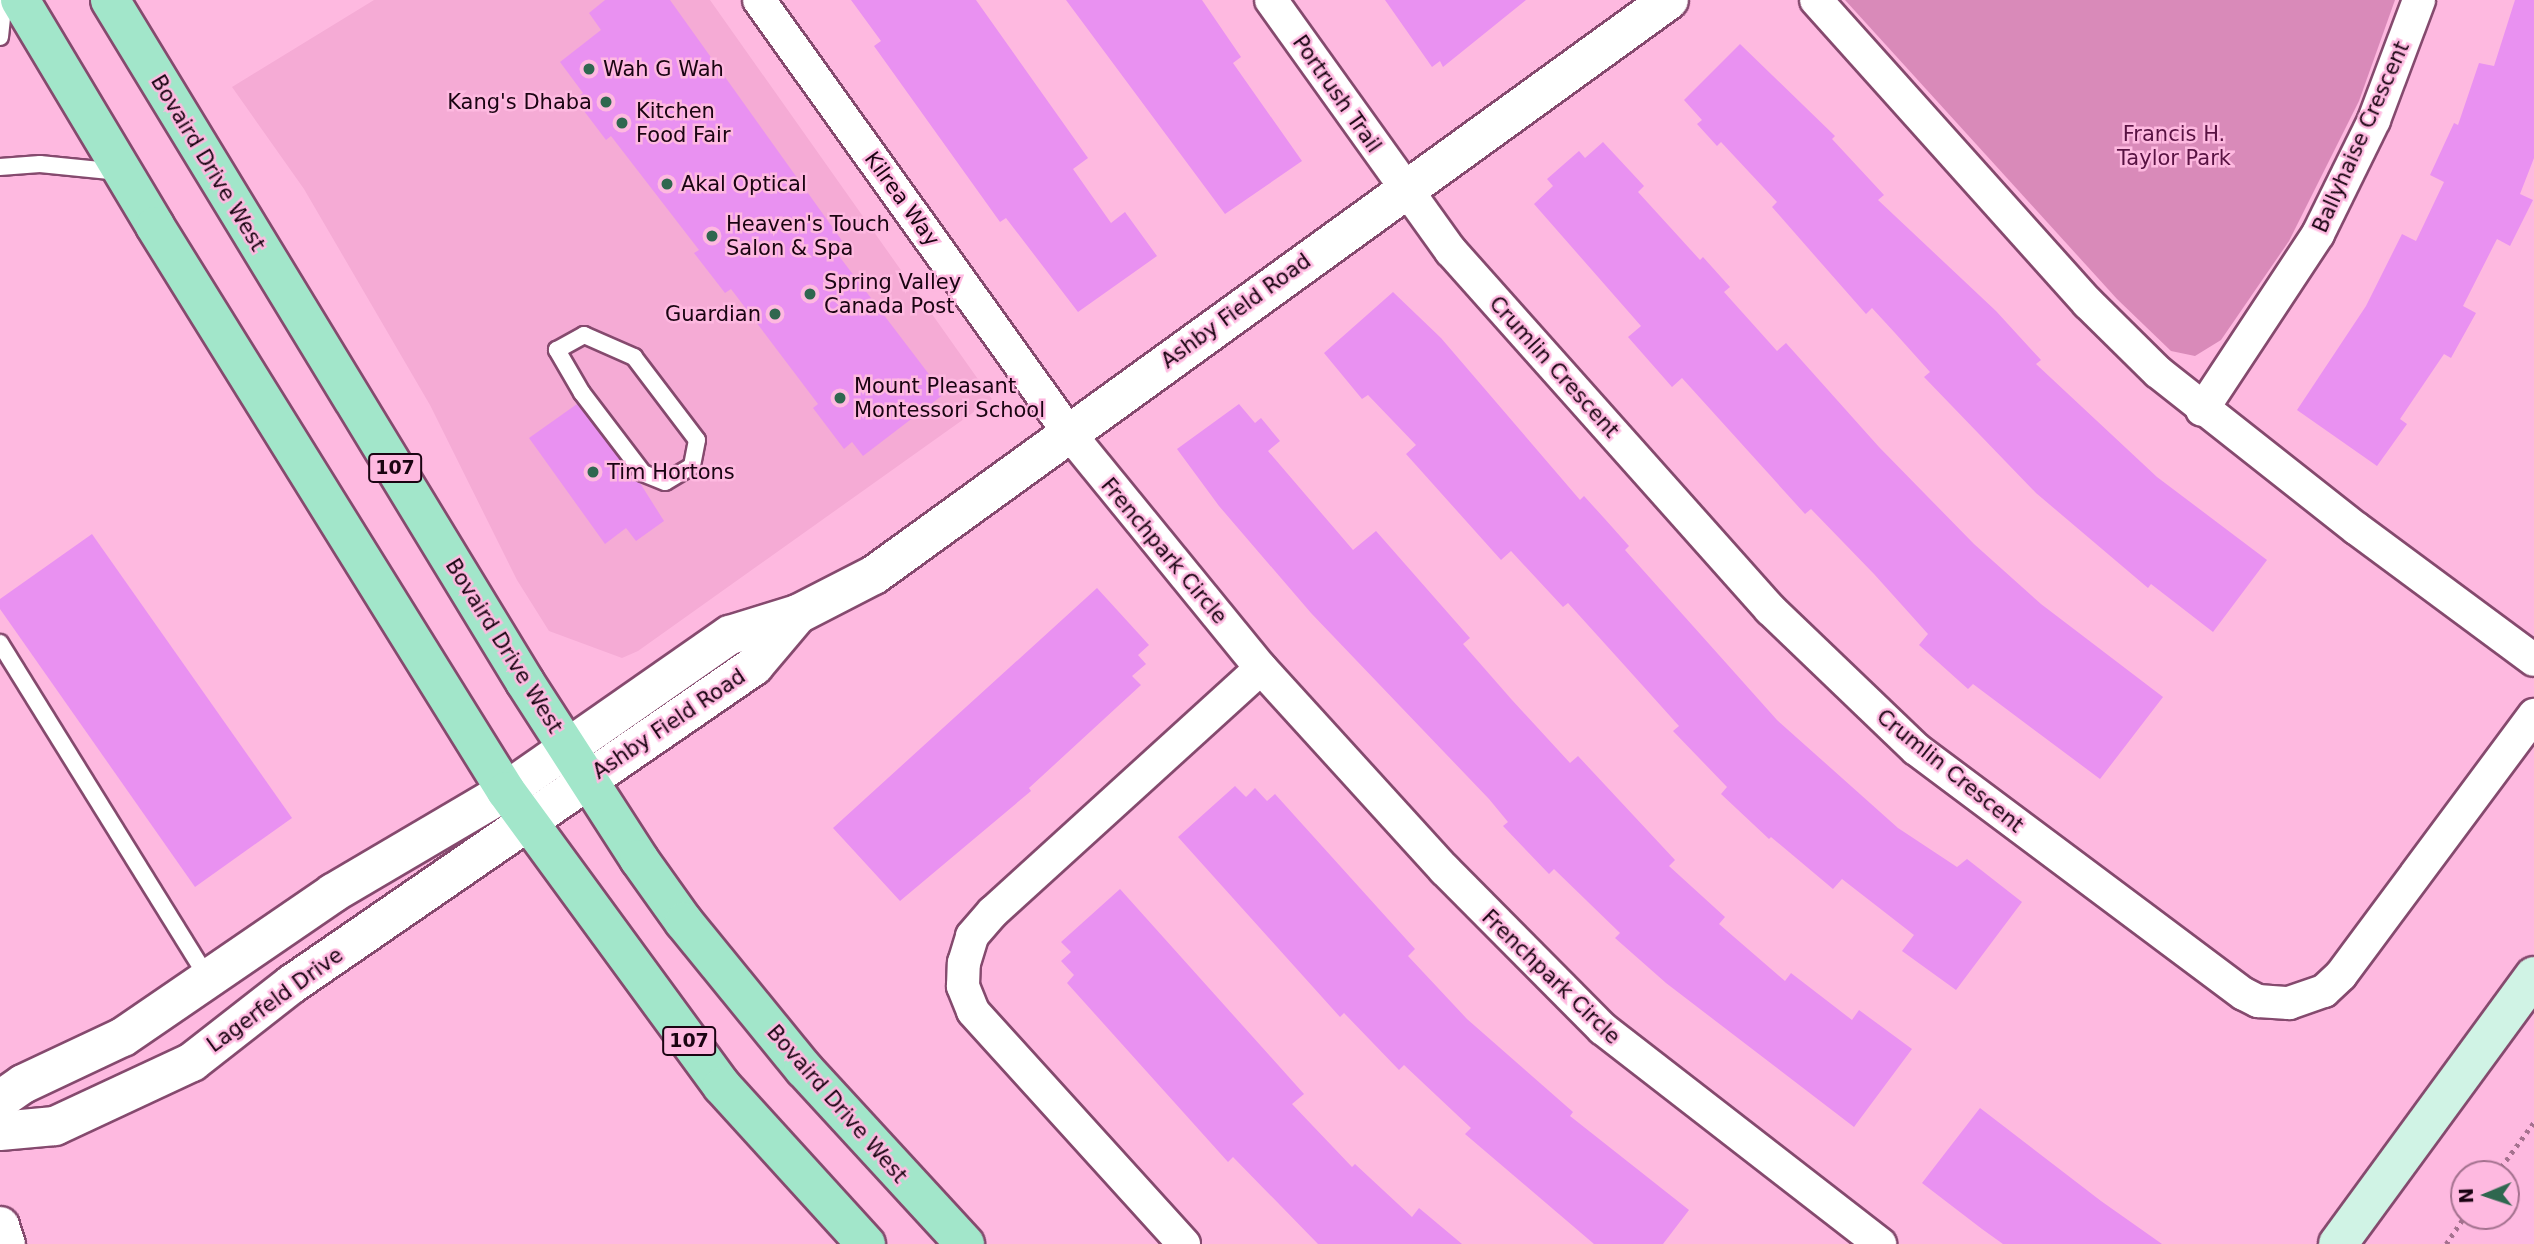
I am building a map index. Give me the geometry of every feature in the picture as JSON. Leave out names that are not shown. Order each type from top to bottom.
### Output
[{"type":"main road","name":"107","points":[[20,0],[123,172],[506,791],[722,1086],[866,1244]]},
{"type":"main road","name":"Bovaird Drive West","points":[[110,0],[579,763],[684,922],[803,1069],[965,1244]]},
{"type":"main road","points":[[2338,1244],[2534,976]]},
{"type":"street","name":"Kilrea Way","points":[[759,0],[1069,433]]},
{"type":"street","name":"Portrush Trail","points":[[1271,0],[1404,187]]},
{"type":"street","name":"Ashby Field Road","points":[[506,791],[579,763],[754,666],[798,614],[874,575],[1404,187],[1669,0]]},
{"type":"street","points":[[1816,0],[2088,303],[2202,410],[2534,660]]},
{"type":"street","name":"Ballyhaise Crescent","points":[[2202,410],[2318,234],[2374,120],[2419,0]]},
{"type":"street","name":"Crumlin Crescent","points":[[1404,187],[1451,251],[1694,525],[1843,681],[1916,749],[2044,848],[2258,1001],[2275,1004],[2303,1000],[2324,991],[2342,975],[2534,715]]},
{"type":"street","name":"Frenchpark Circle","points":[[1069,433],[1261,668],[1489,917],[1603,1030],[1880,1244]]},
{"type":"street","points":[[1184,1244],[973,1011],[963,986],[964,963],[972,936],[993,912],[1261,668]]},
{"type":"street","name":"Ashby Field Road","points":[[529,823],[579,763]]},
{"type":"street","points":[[0,1100],[23,1084],[123,1037],[333,893],[506,791]]},
{"type":"street","name":"Lagerfeld Drive","points":[[0,1131],[55,1126],[192,1062],[292,984],[529,823]]},
{"type":"street","points":[[0,1226],[6,1244]]},
{"type":"lane","points":[[0,37],[4,0]]},
{"type":"lane","points":[[0,167],[40,164],[123,172]]},
{"type":"lane","points":[[584,335],[634,357],[696,440],[692,466],[665,482],[643,472],[582,393],[557,350],[584,335]]},
{"type":"lane","points":[[0,643],[208,978]]},
{"type":"path","points":[[2506,1160],[2534,1122]]},
{"type":"shaded area","points":[[374,0],[710,0],[992,399],[638,651],[622,658],[549,631],[517,580],[430,405],[304,189],[232,87]]},
{"type":"green space","name":"Francis H. Taylor Park","points":[[1845,0],[2395,0],[2359,101],[2289,241],[2221,340],[2195,356],[2171,351],[2117,299]]},
{"type":"building","points":[[605,0],[670,0],[848,249],[839,256],[944,394],[863,456],[852,442],[844,449],[813,408],[818,404],[731,289],[725,293],[694,253],[699,250],[611,136],[606,140],[575,99],[583,93],[560,62],[601,30],[589,13]]},
{"type":"building","points":[[851,0],[976,0],[1088,158],[1073,169],[1111,223],[1125,212],[1157,256],[1078,312],[1006,218],[1000,222],[874,46],[881,41]]},
{"type":"building","points":[[1066,0],[1202,0],[1241,57],[1233,63],[1302,161],[1225,214]]},
{"type":"building","points":[[1385,0],[1526,0],[1443,67],[1440,61],[1432,67]]},
{"type":"building","points":[[2515,0],[2534,0],[2534,158],[2520,194],[2533,200],[2510,246],[2497,239],[2463,306],[2476,313],[2451,358],[2444,354],[2400,419],[2407,424],[2377,466],[2297,410],[2366,306],[2402,234],[2416,241],[2444,182],[2430,175],[2454,123],[2458,125],[2479,63],[2494,66]]},
{"type":"building","points":[[1740,44],[1835,136],[1832,139],[1884,195],[1878,200],[1996,311],[2041,360],[2036,364],[2157,477],[2267,560],[2213,632],[2151,584],[2148,588],[2036,493],[1924,377],[1930,372],[1872,308],[1866,314],[1772,207],[1777,202],[1721,142],[1717,146],[1697,124],[1702,120],[1684,100]]},
{"type":"building","points":[[1603,142],[1644,186],[1638,192],[1700,260],[1703,257],[1730,287],[1724,292],[1777,351],[1786,343],[1879,447],[1974,544],[2041,604],[2163,697],[2100,779],[1973,684],[1968,689],[1919,645],[1928,634],[1874,574],[1811,509],[1805,514],[1682,378],[1672,387],[1628,337],[1641,326],[1534,204],[1553,186],[1547,179],[1579,151],[1585,158]]},
{"type":"building","points":[[1393,292],[1441,338],[1580,500],[1584,496],[1604,518],[1629,546],[1625,550],[1777,720],[1898,828],[1957,867],[1967,859],[2022,902],[1956,990],[1902,951],[1914,935],[1842,879],[1833,889],[1771,837],[1769,839],[1721,794],[1727,787],[1673,731],[1679,726],[1625,666],[1568,603],[1563,607],[1511,551],[1501,560],[1406,454],[1416,445],[1368,395],[1362,399],[1324,353]]},
{"type":"building","name":"Tim Hortons","points":[[577,404],[640,483],[664,521],[636,541],[626,528],[605,544],[529,438]]},
{"type":"building","points":[[1239,404],[1255,423],[1261,418],[1280,441],[1268,451],[1353,550],[1376,531],[1470,638],[1463,644],[1512,700],[1570,763],[1578,756],[1675,860],[1669,866],[1725,917],[1719,924],[1785,981],[1791,973],[1852,1020],[1859,1010],[1912,1049],[1854,1127],[1666,983],[1615,938],[1620,933],[1554,869],[1549,874],[1503,826],[1508,822],[1489,799],[1311,613],[1219,506],[1177,449]]},
{"type":"building","points":[[92,534],[292,818],[195,887],[0,609],[0,599]]},
{"type":"building","points":[[1097,588],[1149,645],[1138,655],[1146,664],[1132,676],[1141,685],[1029,788],[1031,791],[900,901],[833,828]]},
{"type":"building","points":[[1235,786],[1246,797],[1255,788],[1267,801],[1275,794],[1415,949],[1408,956],[1467,1019],[1573,1112],[1570,1116],[1689,1210],[1663,1244],[1594,1244],[1465,1134],[1471,1128],[1404,1065],[1399,1070],[1344,1013],[1340,1017],[1178,837]]},
{"type":"building","points":[[1120,889],[1304,1094],[1292,1104],[1352,1167],[1355,1164],[1412,1217],[1419,1208],[1462,1244],[1318,1244],[1233,1157],[1228,1162],[1067,983],[1074,975],[1061,961],[1071,952],[1061,942]]},
{"type":"building","points":[[1980,1108],[2162,1244],[2003,1244],[1982,1229],[1922,1183]]},
{"type":"place","name":"Wah G Wah","points":[[589,69]]},
{"type":"place","name":"Kang's Dhaba","points":[[606,102]]},
{"type":"place","name":"Kitchen Food Fair","points":[[622,123]]},
{"type":"place","name":"Akal Optical","points":[[667,184]]},
{"type":"place","name":"Heaven's Touch Salon & Spa","points":[[712,236]]},
{"type":"place","name":"Spring Valley Canada Post","points":[[810,294]]},
{"type":"place","name":"Guardian","points":[[775,314]]},
{"type":"place","name":"Mount Pleasant Montessori School","points":[[840,398]]},
{"type":"place","name":"Tim Hortons","points":[[593,472]]}]
